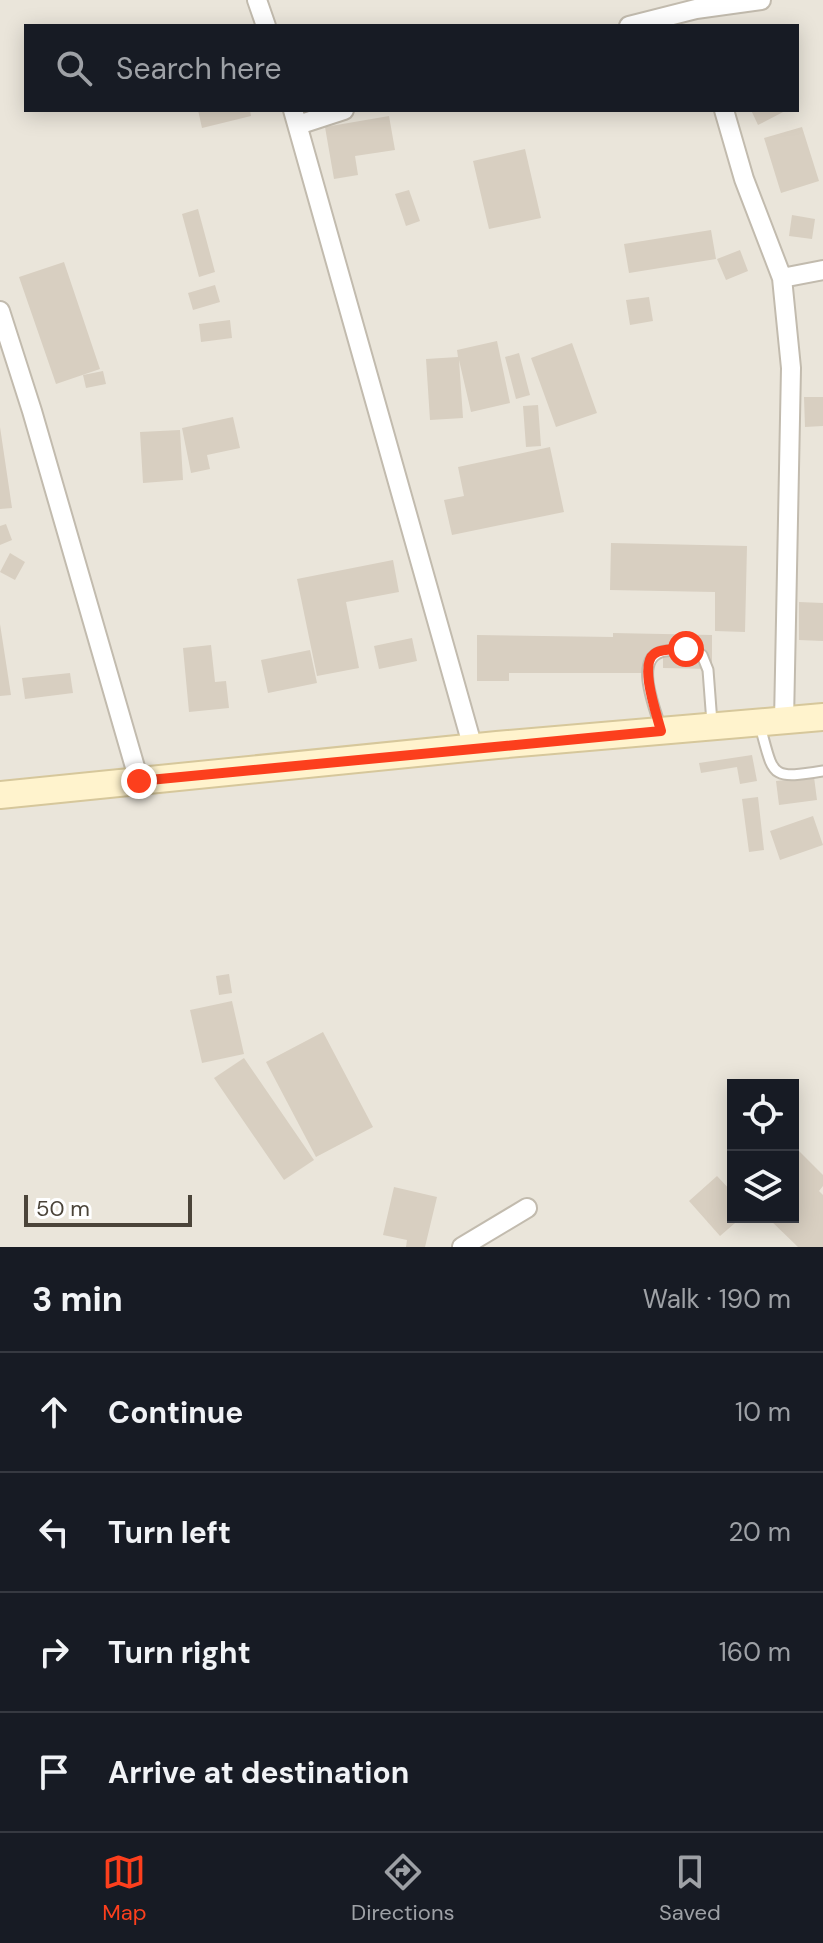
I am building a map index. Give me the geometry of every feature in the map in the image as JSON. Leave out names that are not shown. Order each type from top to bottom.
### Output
[{"type":"main road","points":[[0,795],[823,717]]},
{"type":"street","points":[[257,0],[265,24]]},
{"type":"street","points":[[639,24],[761,0]]},
{"type":"street","points":[[332,112],[295,118],[473,748]]},
{"type":"street","points":[[725,112],[744,179],[782,278],[791,368],[772,722]]},
{"type":"street","points":[[782,278],[823,270]]},
{"type":"street","points":[[0,311],[139,781]]},
{"type":"street","points":[[462,1247],[527,1208]]},
{"type":"lane","points":[[661,731],[648,678],[648,663],[653,655],[662,651],[686,649],[702,655],[708,670],[712,727]]},
{"type":"lane","points":[[772,722],[771,766],[781,775],[789,777],[823,771]]},
{"type":"shaded area","points":[[0,0],[823,0],[823,1247],[0,1247]]},
{"type":"building","points":[[198,112],[250,112],[251,116],[202,128]]},
{"type":"building","points":[[752,112],[783,112],[758,125]]},
{"type":"building","points":[[389,116],[395,150],[355,156],[358,175],[334,179],[325,127]]},
{"type":"building","points":[[802,127],[819,181],[781,193],[764,138]]},
{"type":"building","points":[[525,149],[541,218],[489,229],[473,161]]},
{"type":"building","points":[[409,190],[420,221],[406,226],[395,194]]},
{"type":"building","points":[[198,209],[215,272],[199,277],[182,214]]},
{"type":"building","points":[[792,215],[815,219],[812,239],[789,236]]},
{"type":"building","points":[[711,230],[716,259],[629,273],[624,244]]},
{"type":"building","points":[[740,250],[748,271],[726,280],[717,259]]},
{"type":"building","points":[[64,262],[100,369],[56,384],[19,277]]},
{"type":"building","points":[[215,285],[220,302],[193,310],[188,293]]},
{"type":"building","points":[[649,297],[653,321],[630,325],[626,300]]},
{"type":"building","points":[[230,320],[232,338],[201,342],[199,324]]},
{"type":"building","points":[[497,341],[510,403],[471,412],[459,360],[463,418],[430,420],[426,359],[458,357],[457,350]]},
{"type":"building","points":[[572,343],[597,413],[556,427],[531,358]]},
{"type":"building","points":[[519,353],[530,395],[516,399],[505,357]]},
{"type":"building","points":[[103,371],[106,384],[86,388],[83,375]]},
{"type":"building","points":[[804,397],[823,397],[823,426],[805,427]]},
{"type":"building","points":[[538,405],[541,446],[526,447],[523,406]]},
{"type":"building","points":[[233,417],[240,448],[207,455],[210,469],[191,473],[182,428]]},
{"type":"building","points":[[0,427],[12,508],[0,509]]},
{"type":"building","points":[[180,430],[183,480],[143,483],[140,432]]},
{"type":"building","points":[[550,447],[564,512],[452,535],[444,500],[464,496],[458,467]]},
{"type":"building","points":[[6,524],[12,540],[0,545],[0,526]]},
{"type":"building","points":[[611,543],[747,546],[745,632],[715,631],[715,592],[610,590]]},
{"type":"building","points":[[10,553],[25,562],[15,580],[0,572]]},
{"type":"building","points":[[393,560],[399,592],[346,602],[359,668],[317,676],[297,579]]},
{"type":"building","points":[[799,602],[823,603],[823,641],[799,640]]},
{"type":"building","points":[[0,624],[11,695],[0,696]]},
{"type":"building","points":[[613,633],[712,635],[712,669],[663,668],[663,655],[648,655],[647,673],[509,673],[509,681],[477,681],[477,635],[613,637]]},
{"type":"building","points":[[412,638],[417,661],[379,669],[374,646]]},
{"type":"building","points":[[211,645],[215,682],[226,681],[229,708],[189,712],[183,648]]},
{"type":"building","points":[[310,650],[317,683],[268,693],[261,660]]},
{"type":"building","points":[[70,673],[73,693],[25,699],[22,678]]},
{"type":"building","points":[[752,755],[757,781],[740,784],[737,767],[701,773],[699,763]]},
{"type":"building","points":[[814,777],[817,800],[779,805],[776,781]]},
{"type":"building","points":[[758,797],[764,850],[749,852],[742,799]]},
{"type":"building","points":[[813,816],[823,845],[780,860],[770,831]]},
{"type":"building","points":[[229,974],[232,993],[219,995],[216,976]]},
{"type":"building","points":[[232,1001],[244,1054],[202,1063],[190,1010]]},
{"type":"building","points":[[323,1032],[373,1127],[316,1157],[266,1062]]},
{"type":"building","points":[[244,1058],[314,1160],[284,1180],[214,1078]]},
{"type":"building","points":[[799,1151],[823,1175],[823,1186],[819,1191],[823,1195],[823,1247],[798,1247],[773,1223],[799,1223]]},
{"type":"building","points":[[717,1176],[727,1187],[727,1223],[735,1223],[720,1236],[689,1201]]},
{"type":"building","points":[[394,1187],[437,1197],[425,1247],[406,1247],[407,1240],[383,1235]]},
{"type":"route","points":[[139,781],[661,731],[648,678],[648,663],[653,655],[662,651],[686,649]]}]
